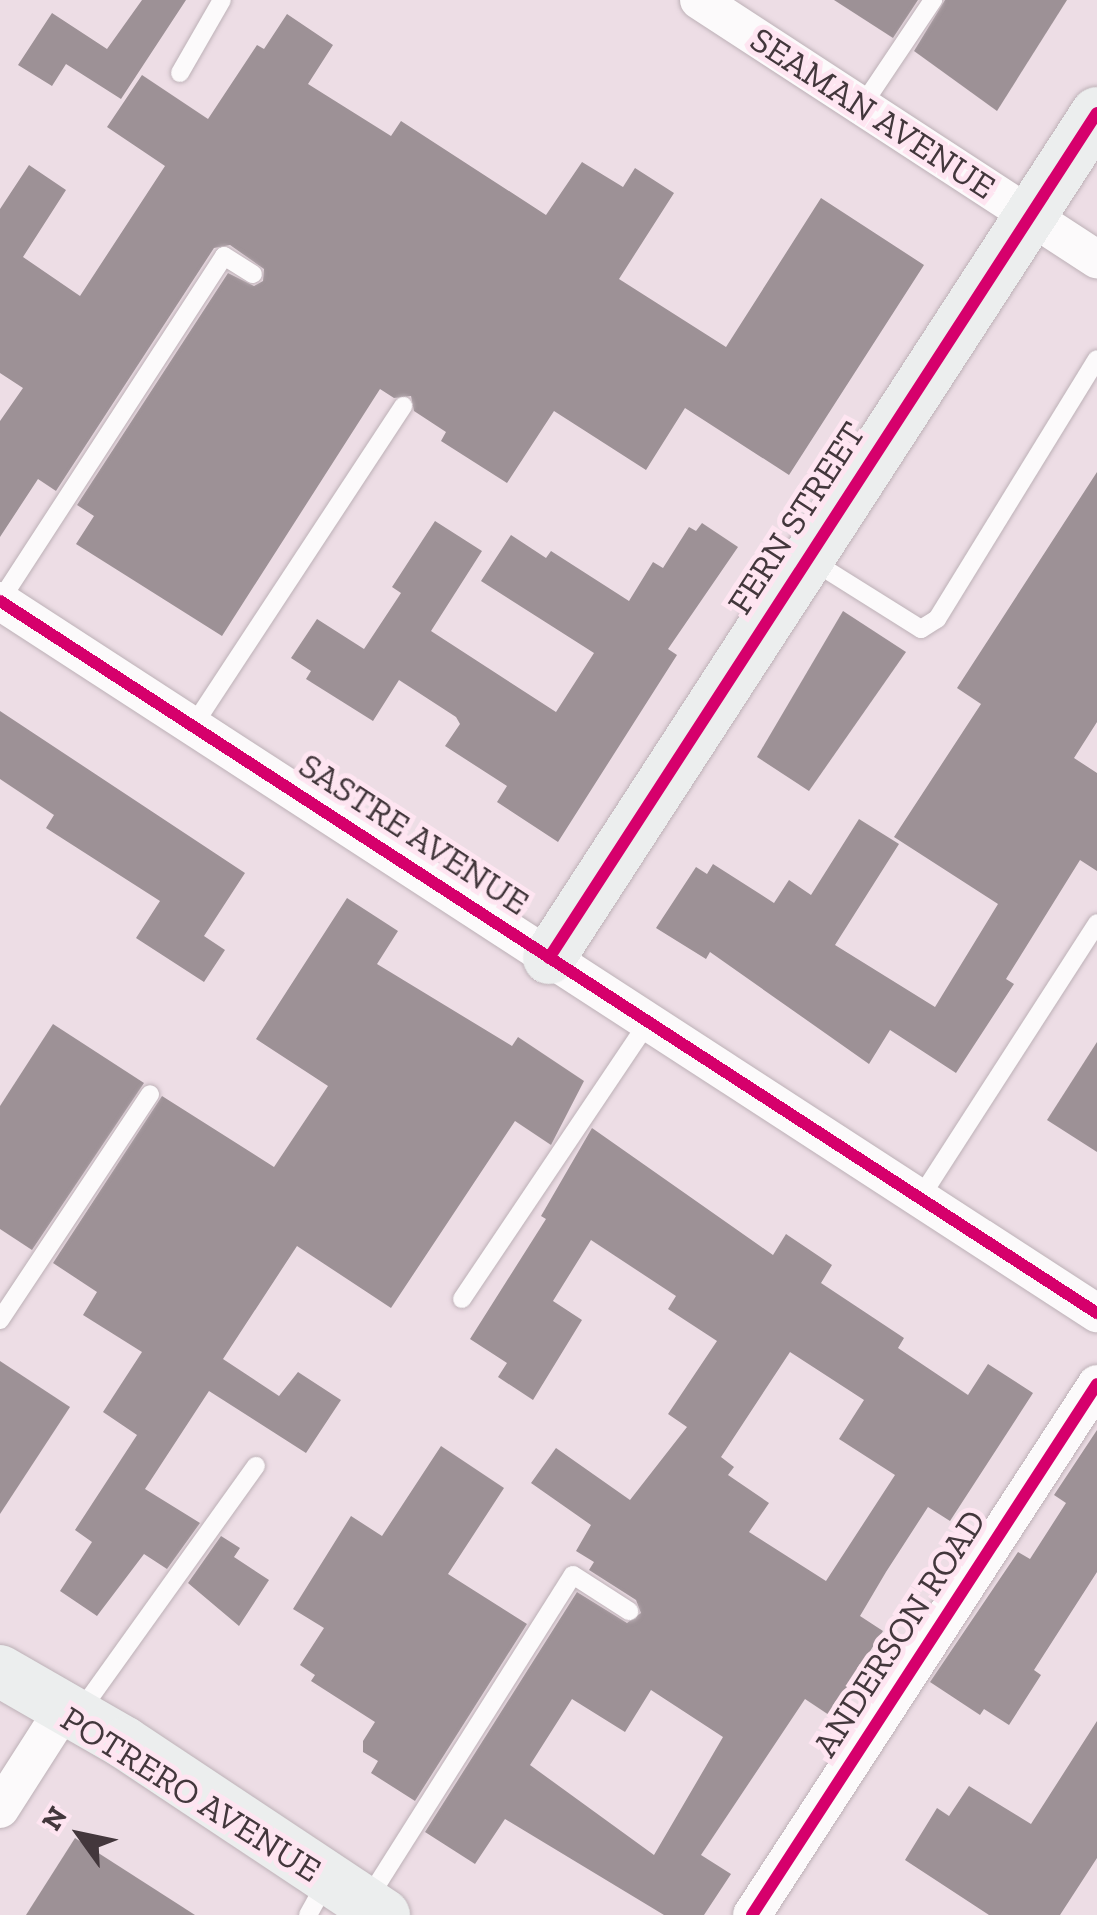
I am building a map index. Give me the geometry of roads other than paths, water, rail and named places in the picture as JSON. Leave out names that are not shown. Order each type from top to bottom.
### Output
[{"type":"street","name":"SEAMAN AVENUE","points":[[698,0],[1097,259]]},
{"type":"street","name":"FERN STREET","points":[[549,958],[1097,113]]},
{"type":"street","name":"SASTRE AVENUE","points":[[0,601],[1097,1313]]},
{"type":"street","name":"ANDERSON ROAD","points":[[752,1915],[1097,1384]]},
{"type":"street","name":"POTRERO AVENUE","points":[[0,1671],[68,1716],[124,1743],[346,1903]]},
{"type":"street","points":[[0,1809],[68,1716]]},
{"type":"lane","points":[[180,72],[222,0]]},
{"type":"lane","points":[[862,106],[933,0]]},
{"type":"lane","points":[[0,601],[224,256],[252,274]]},
{"type":"lane","points":[[806,557],[921,629],[937,619],[1097,359]]},
{"type":"lane","points":[[193,726],[404,406]]},
{"type":"lane","points":[[920,1198],[1097,923]]},
{"type":"lane","points":[[462,1299],[649,1022]]},
{"type":"lane","points":[[0,1320],[150,1094]]},
{"type":"lane","points":[[68,1716],[256,1466]]},
{"type":"lane","points":[[346,1903],[574,1575],[629,1611]]}]
